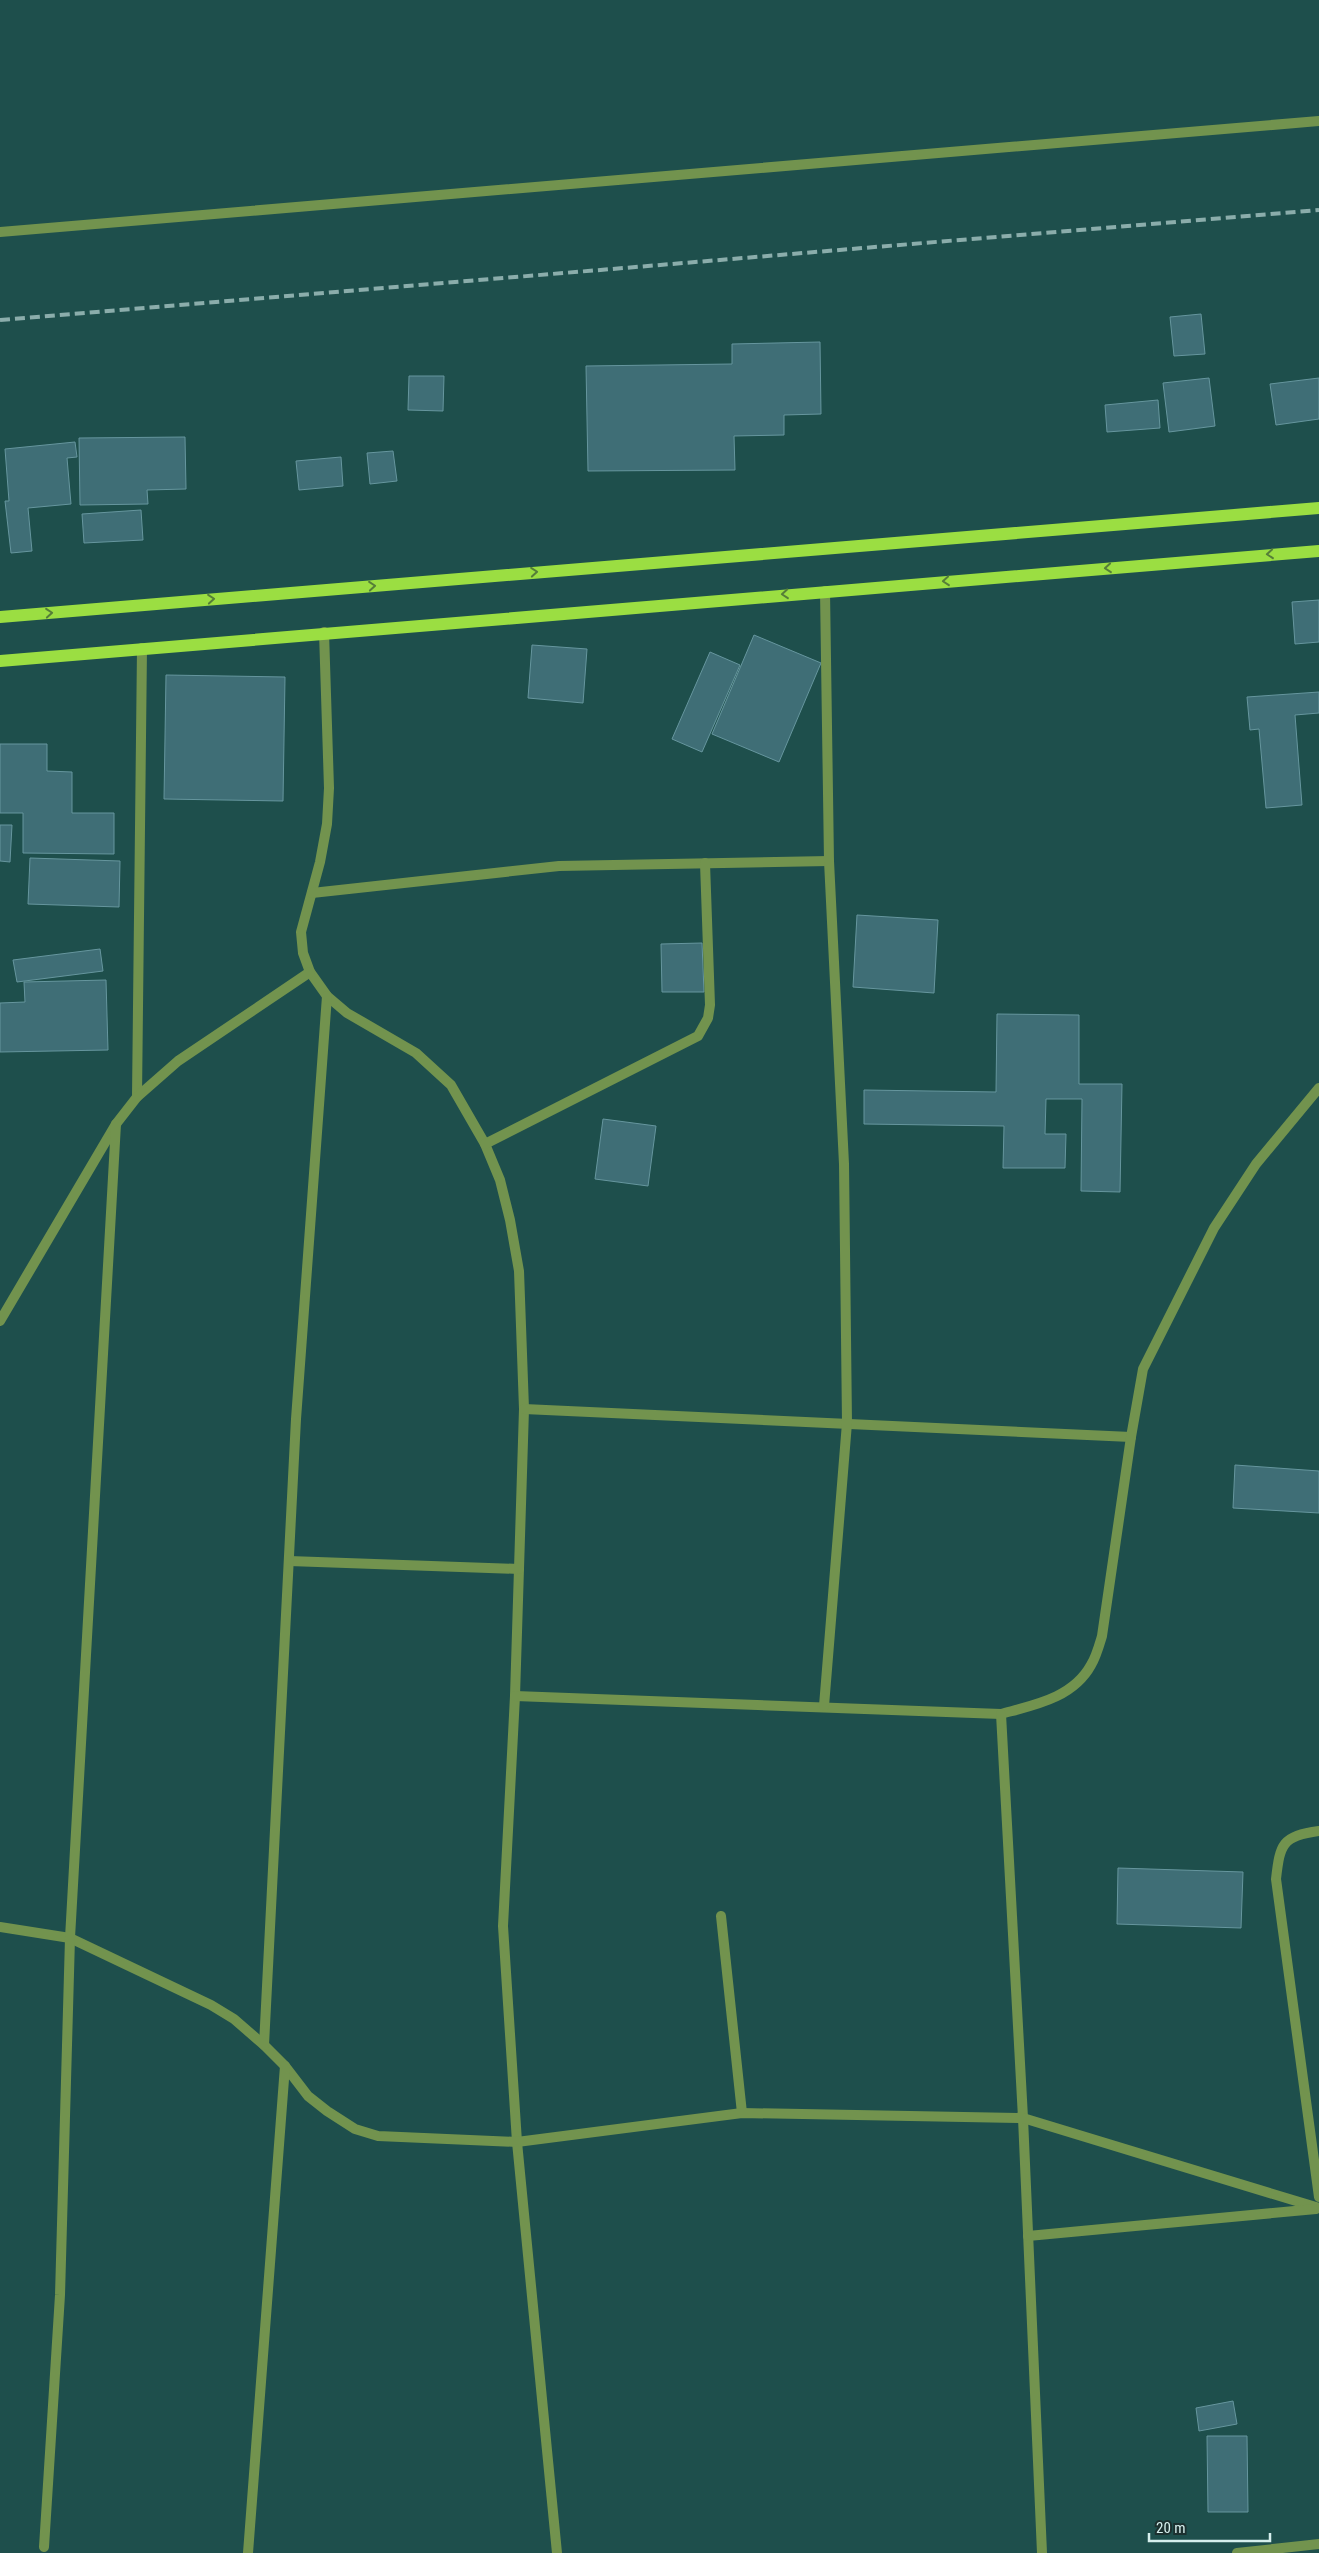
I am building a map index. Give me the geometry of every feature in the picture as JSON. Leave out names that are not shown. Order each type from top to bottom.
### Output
[{"type":"main road","points":[[0,617],[1319,508]]},
{"type":"main road","points":[[0,661],[324,632],[1319,550]]},
{"type":"street","points":[[0,232],[1319,121]]},
{"type":"street","points":[[824,1706],[847,1423],[844,1164],[829,861],[825,591]]},
{"type":"street","points":[[324,632],[329,788],[327,824],[312,893],[300,932],[303,953],[310,972],[327,996],[347,1013],[430,1063],[451,1085],[485,1144],[500,1180],[516,1246],[519,1271],[524,1409],[515,1696],[503,1926],[517,2142],[557,2553]]},
{"type":"street","points":[[137,1098],[142,648]]},
{"type":"street","points":[[312,893],[559,866],[829,861]]},
{"type":"street","points":[[485,1144],[698,1036],[708,1018],[710,1006],[705,863]]},
{"type":"street","points":[[0,1321],[116,1124],[137,1098],[178,1061],[310,972]]},
{"type":"street","points":[[264,2045],[296,1420],[327,996]]},
{"type":"street","points":[[515,1696],[1001,1714],[1042,1703],[1075,1686],[1091,1666],[1102,1636],[1131,1436],[1143,1368],[1214,1228],[1256,1164],[1319,1088]]},
{"type":"street","points":[[44,2548],[60,2295],[70,1938],[116,1124]]},
{"type":"street","points":[[524,1409],[1131,1436]]},
{"type":"street","points":[[289,1561],[519,1569]]},
{"type":"street","points":[[1001,1714],[1023,2118],[1042,2553]]},
{"type":"street","points":[[1319,1831],[1296,1834],[1280,1850],[1276,1879],[1319,2197]]},
{"type":"street","points":[[721,1916],[742,2113]]},
{"type":"street","points":[[0,1927],[70,1938],[211,2005],[234,2019],[264,2045],[285,2066],[308,2096],[327,2112],[355,2129],[378,2136],[517,2142],[742,2113],[1023,2118],[1319,2208]]},
{"type":"street","points":[[248,2553],[285,2066]]},
{"type":"street","points":[[1028,2236],[1319,2208]]},
{"type":"street","points":[[1237,2553],[1319,2544]]},
{"type":"building","points":[[1201,314],[1205,354],[1174,356],[1170,317]]},
{"type":"building","points":[[820,342],[821,414],[784,415],[784,435],[734,436],[735,470],[588,471],[586,366],[732,364],[732,344]]},
{"type":"building","points":[[409,376],[444,376],[443,411],[408,410]]},
{"type":"building","points":[[1209,378],[1215,426],[1169,432],[1163,383]]},
{"type":"building","points":[[1319,378],[1319,419],[1276,425],[1270,384]]},
{"type":"building","points":[[1158,400],[1160,428],[1107,432],[1105,405]]},
{"type":"building","points":[[185,437],[186,489],[147,490],[148,504],[80,505],[79,438]]},
{"type":"building","points":[[75,442],[77,457],[67,458],[71,504],[28,508],[32,551],[11,553],[5,501],[9,501],[5,449]]},
{"type":"building","points":[[393,451],[397,481],[370,484],[367,453]]},
{"type":"building","points":[[341,457],[343,486],[299,490],[296,461]]},
{"type":"building","points":[[141,510],[143,540],[84,543],[82,514]]},
{"type":"building","points":[[1319,600],[1319,642],[1295,644],[1292,602]]},
{"type":"building","points":[[754,635],[821,663],[779,762],[712,734]]},
{"type":"building","points":[[532,645],[587,649],[583,703],[528,698]]},
{"type":"building","points":[[710,652],[740,665],[702,752],[672,739]]},
{"type":"building","points":[[166,675],[285,677],[283,801],[164,799]]},
{"type":"building","points":[[1319,692],[1319,713],[1295,715],[1302,805],[1266,808],[1259,729],[1250,730],[1247,697]]},
{"type":"building","points":[[0,744],[47,744],[47,771],[72,772],[72,813],[114,813],[114,854],[23,853],[23,813],[0,813]]},
{"type":"building","points":[[0,825],[12,825],[10,862],[0,861]]},
{"type":"building","points":[[30,858],[120,861],[119,907],[28,904]]},
{"type":"building","points":[[857,915],[938,920],[934,993],[853,987]]},
{"type":"building","points":[[702,943],[704,992],[662,992],[661,944]]},
{"type":"building","points":[[100,949],[103,971],[17,982],[13,960]]},
{"type":"building","points":[[106,980],[108,1050],[0,1052],[0,1003],[25,1002],[24,982]]},
{"type":"building","points":[[997,1014],[1079,1015],[1079,1084],[1122,1084],[1120,1192],[1081,1191],[1082,1099],[1046,1099],[1045,1134],[1066,1134],[1065,1168],[1003,1168],[1004,1126],[864,1124],[864,1090],[996,1092]]},
{"type":"building","points":[[603,1119],[656,1126],[648,1186],[595,1179]]},
{"type":"building","points":[[1235,1465],[1319,1471],[1319,1513],[1233,1508]]},
{"type":"building","points":[[1118,1868],[1243,1872],[1241,1928],[1117,1924]]},
{"type":"building","points":[[1233,2401],[1237,2424],[1199,2431],[1196,2408]]},
{"type":"building","points":[[1207,2436],[1247,2436],[1248,2512],[1208,2512]]},
{"type":"railway","points":[[0,320],[1319,210]]}]
